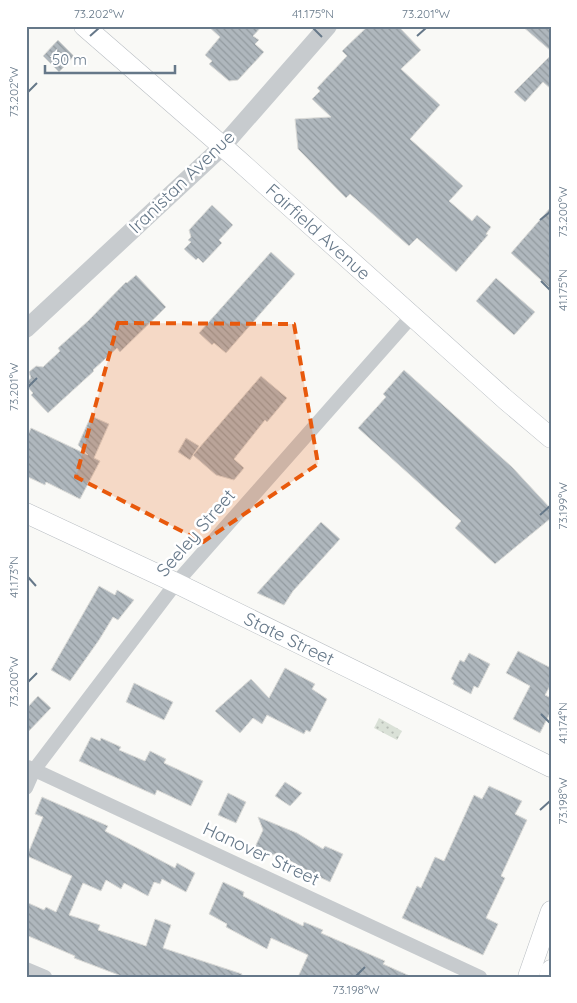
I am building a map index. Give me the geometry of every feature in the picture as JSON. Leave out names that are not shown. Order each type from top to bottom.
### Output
[{"type":"main road","name":"Fairfield Avenue","points":[[84,26],[551,438]]},
{"type":"main road","name":"State Street","points":[[26,513],[176,583],[551,767]]},
{"type":"main road","points":[[528,977],[551,911]]},
{"type":"main road","points":[[549,977],[551,970]]},
{"type":"street","name":"Iranistan Avenue","points":[[26,329],[222,147],[328,26]]},
{"type":"street","name":"Seeley Street","points":[[26,788],[30,768],[176,583],[412,316]]},
{"type":"street","name":"Hanover Street","points":[[30,768],[480,977]]},
{"type":"street","points":[[26,969],[45,977]]},
{"type":"highlighted area","points":[[118,323],[294,324],[318,464],[203,542],[76,477]]},
{"type":"shaded area","points":[[379,718],[402,731],[397,740],[374,728]]},
{"type":"building","points":[[208,26],[262,26],[253,36],[259,40],[255,44],[264,52],[238,80],[229,81],[209,64],[212,61],[205,55],[220,37]]},
{"type":"building","points":[[368,26],[398,26],[421,50],[401,69],[440,105],[410,139],[463,186],[449,201],[472,221],[477,215],[491,227],[486,234],[488,235],[456,272],[417,238],[409,246],[350,194],[346,198],[298,149],[295,119],[331,117],[312,99],[320,91],[317,88],[347,56],[342,51]]},
{"type":"building","points":[[522,26],[551,26],[551,51]]},
{"type":"building","points":[[58,40],[74,56],[59,72],[43,56]]},
{"type":"building","points":[[551,55],[551,89],[543,82],[525,102],[514,92]]},
{"type":"building","points":[[212,205],[233,225],[219,240],[222,243],[203,263],[198,258],[196,260],[184,249],[191,242],[188,240],[191,237],[189,230]]},
{"type":"building","points":[[551,207],[551,289],[511,253]]},
{"type":"building","points":[[271,252],[295,274],[226,353],[214,343],[212,345],[199,333]]},
{"type":"building","points":[[136,275],[166,307],[120,352],[117,348],[48,413],[31,395],[33,393],[26,385],[26,382],[31,378],[29,372],[36,366],[43,367],[60,351],[58,348],[88,321],[126,282]]},
{"type":"building","points":[[496,278],[535,312],[514,335],[476,301]]},
{"type":"building","points":[[404,370],[512,467],[551,509],[551,518],[495,564],[455,528],[461,521],[358,428],[386,397],[383,394]]},
{"type":"building","points":[[261,376],[287,398],[267,422],[265,420],[234,459],[244,468],[234,480],[216,475],[193,455]]},
{"type":"building","points":[[91,416],[109,424],[94,458],[100,461],[80,499],[46,482],[45,485],[26,476],[26,439],[31,428],[88,455],[78,445]]},
{"type":"building","points":[[186,438],[199,446],[190,460],[178,452]]},
{"type":"building","points":[[321,522],[340,539],[293,591],[284,605],[257,593]]},
{"type":"building","points":[[99,586],[115,595],[117,590],[134,600],[118,620],[113,617],[70,681],[51,670]]},
{"type":"building","points":[[518,651],[551,668],[551,684],[545,695],[551,698],[551,711],[540,733],[513,719],[530,686],[506,673]]},
{"type":"building","points":[[469,653],[490,664],[478,688],[474,686],[471,694],[453,684],[454,681],[451,679],[460,660],[464,662]]},
{"type":"building","points":[[285,668],[315,684],[312,689],[327,699],[310,732],[306,730],[304,734],[267,715],[262,724],[253,718],[240,733],[215,711],[251,679],[269,698]]},
{"type":"building","points":[[134,683],[173,702],[164,720],[126,702]]},
{"type":"building","points":[[38,696],[51,708],[26,734],[26,709]]},
{"type":"building","points":[[91,737],[100,741],[101,738],[121,747],[119,750],[145,761],[150,751],[166,759],[164,763],[203,781],[191,806],[157,790],[155,795],[79,761]]},
{"type":"building","points":[[285,782],[302,793],[290,806],[275,796]]},
{"type":"building","points":[[489,786],[522,801],[515,814],[527,820],[501,876],[505,878],[486,918],[498,924],[483,955],[402,918],[417,886],[421,888],[435,857],[444,861],[474,795],[482,799]]},
{"type":"building","points":[[228,793],[246,802],[236,823],[218,815]]},
{"type":"building","points":[[42,797],[108,826],[105,831],[175,868],[177,863],[195,873],[186,892],[162,879],[160,884],[154,882],[148,896],[124,883],[121,889],[106,880],[101,891],[83,883],[69,915],[100,925],[98,930],[146,946],[155,919],[171,925],[163,948],[242,974],[241,977],[124,977],[74,958],[75,956],[26,935],[26,902],[44,910],[46,907],[56,912],[72,876],[27,856],[43,817],[35,814]]},
{"type":"building","points":[[258,817],[297,833],[323,849],[325,846],[343,854],[330,882],[277,853],[273,855],[255,847],[263,830]]},
{"type":"building","points":[[223,882],[244,892],[243,896],[303,926],[304,922],[323,930],[321,933],[385,961],[383,964],[412,977],[298,977],[308,955],[271,938],[267,949],[226,927],[227,924],[209,914]]}]
